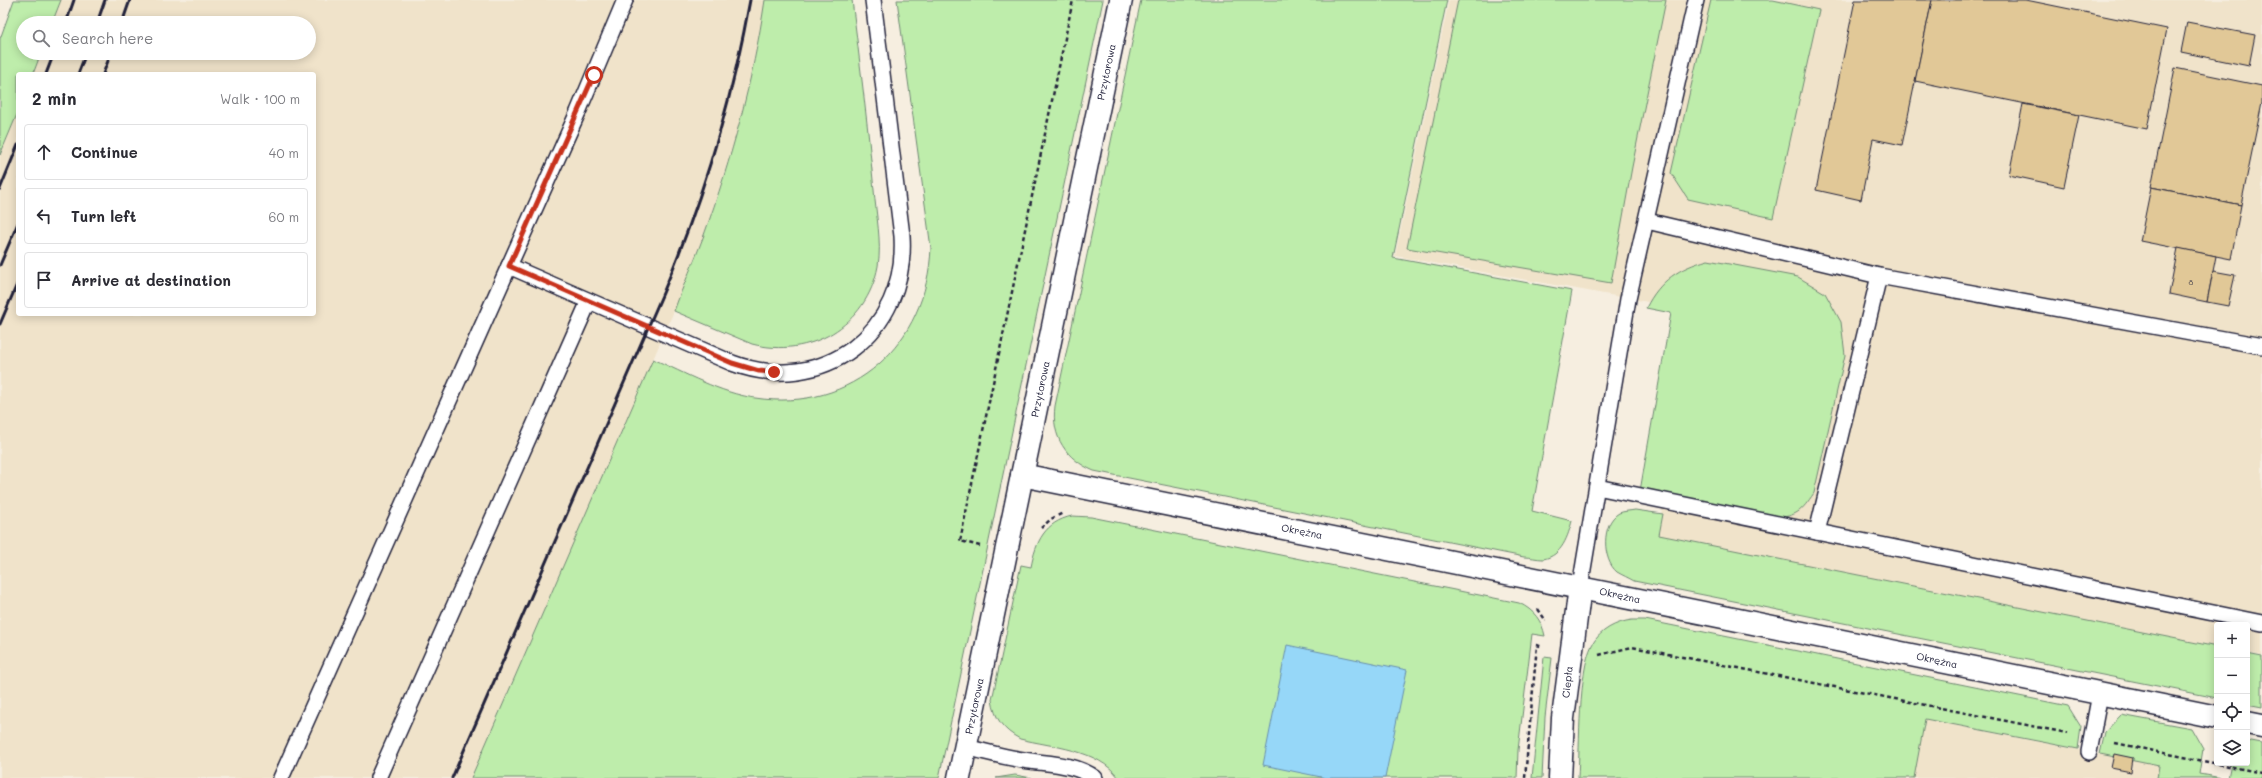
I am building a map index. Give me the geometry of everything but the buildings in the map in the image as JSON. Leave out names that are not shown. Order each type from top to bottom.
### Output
[{"type":"street","name":"Przytorowa","points":[[959,778],[1121,0]]},
{"type":"street","name":"Okrężna","points":[[1022,475],[2214,716]]},
{"type":"street","name":"Ciepła","points":[[1560,778],[1563,718],[1580,587]]},
{"type":"street","points":[[2250,724],[2262,726]]},
{"type":"lane","points":[[281,778],[578,112],[625,0]]},
{"type":"lane","points":[[509,266],[732,363],[759,371],[787,373],[816,368],[840,358],[870,334],[890,305],[899,282],[903,258],[902,236],[873,0]]},
{"type":"lane","points":[[1580,587],[1628,299],[1647,221],[1696,0]]},
{"type":"lane","points":[[1647,221],[1879,276],[2262,346]]},
{"type":"lane","points":[[1817,532],[1879,276]]},
{"type":"lane","points":[[378,778],[589,301]]},
{"type":"lane","points":[[1597,486],[2262,624]]},
{"type":"lane","points":[[2089,752],[2100,694]]},
{"type":"lane","points":[[966,748],[1081,770],[1095,778]]},
{"type":"path","points":[[1525,778],[1537,645],[1550,648]]},
{"type":"shaded area","points":[[61,0],[765,0],[760,33],[739,127],[704,236],[674,311],[471,778],[0,778],[0,155],[16,117],[16,316],[316,316],[316,72],[34,72],[38,60],[316,60],[316,16],[55,16]]},
{"type":"shaded area","points":[[1449,0],[2262,0],[2262,656],[2250,654],[2250,622],[2214,622],[2214,646],[1658,536],[1692,310],[1395,256]]},
{"type":"shaded area","points":[[1682,671],[2160,766],[2157,778],[1619,778]]},
{"type":"green space","points":[[14,0],[61,0],[55,16],[16,16],[16,60],[38,60],[34,72],[16,72],[16,117],[0,155],[0,39]]},
{"type":"green space","points":[[765,0],[852,0],[867,119],[878,228],[878,266],[872,287],[862,306],[848,321],[832,333],[814,342],[794,347],[773,347],[752,344],[674,311],[697,254],[724,177],[748,89]]},
{"type":"green space","points":[[897,0],[1103,0],[939,778],[471,778],[653,359],[729,392],[755,398],[791,400],[823,394],[853,382],[878,365],[899,342],[916,314],[926,283],[931,248]]},
{"type":"green space","points":[[1141,0],[1447,0],[1393,258],[1572,291],[1532,511],[1572,521],[1566,539],[1555,554],[1543,559],[1524,557],[1094,471],[1076,460],[1062,446],[1055,428],[1055,406]]},
{"type":"green space","points":[[1458,0],[1666,0],[1632,167],[1611,283],[1407,248]]},
{"type":"green space","points":[[1711,0],[1773,0],[1819,10],[1773,218],[1688,199],[1671,173]]},
{"type":"green space","points":[[1708,260],[1798,277],[1825,293],[1841,322],[1845,355],[1814,493],[1802,509],[1789,516],[1775,518],[1640,491],[1671,313],[1646,308],[1651,298],[1671,276],[1688,267]]},
{"type":"green space","points":[[1635,510],[1663,514],[1659,535],[2214,646],[2214,697],[1634,581],[1617,572],[1608,559],[1606,551],[1609,525],[1613,518],[1619,513]]},
{"type":"green space","points":[[1072,516],[1091,517],[1519,603],[1529,609],[1536,616],[1542,626],[1545,636],[1532,634],[1518,750],[1517,778],[1119,778],[1110,768],[1087,755],[1060,747],[1020,739],[1014,736],[1004,728],[995,713],[992,700],[1021,565],[1031,567],[1036,549],[1043,534],[1055,523]]},
{"type":"green space","points":[[1632,620],[1645,620],[2068,706],[2081,727],[2078,749],[1925,719],[1914,778],[1578,778],[1582,691],[1587,657],[1592,645],[1599,635],[1614,625]]},
{"type":"green space","points":[[2250,655],[2262,657],[2262,707],[2250,705]]},
{"type":"green space","points":[[1544,657],[1552,658],[1545,717],[1542,778],[1532,778]]},
{"type":"green space","points":[[2121,715],[2191,728],[2203,749],[2199,774],[2222,778],[2157,778],[2159,766],[2100,754],[2105,732]]},
{"type":"green space","points":[[2250,742],[2262,743],[2262,778],[2228,778],[2230,766],[2250,766]]},
{"type":"green space","points":[[1015,775],[1032,778],[996,778]]},
{"type":"water","points":[[1287,645],[1407,670],[1385,778],[1326,778],[1263,765]]},
{"type":"railway","points":[[68,16],[74,0]]},
{"type":"railway","points":[[99,16],[105,0]]},
{"type":"railway","points":[[124,16],[130,0]]},
{"type":"railway","points":[[452,778],[663,293],[691,221],[715,149],[725,112],[743,38],[750,0]]},
{"type":"railway","points":[[47,72],[51,60]]},
{"type":"railway","points":[[79,72],[83,60]]},
{"type":"railway","points":[[104,72],[108,60]]},
{"type":"railway","points":[[0,189],[16,150]]},
{"type":"railway","points":[[0,265],[16,228]]},
{"type":"railway","points":[[0,324],[16,287]]},
{"type":"route","points":[[594,75],[509,266],[732,363],[745,368],[774,372]]}]
